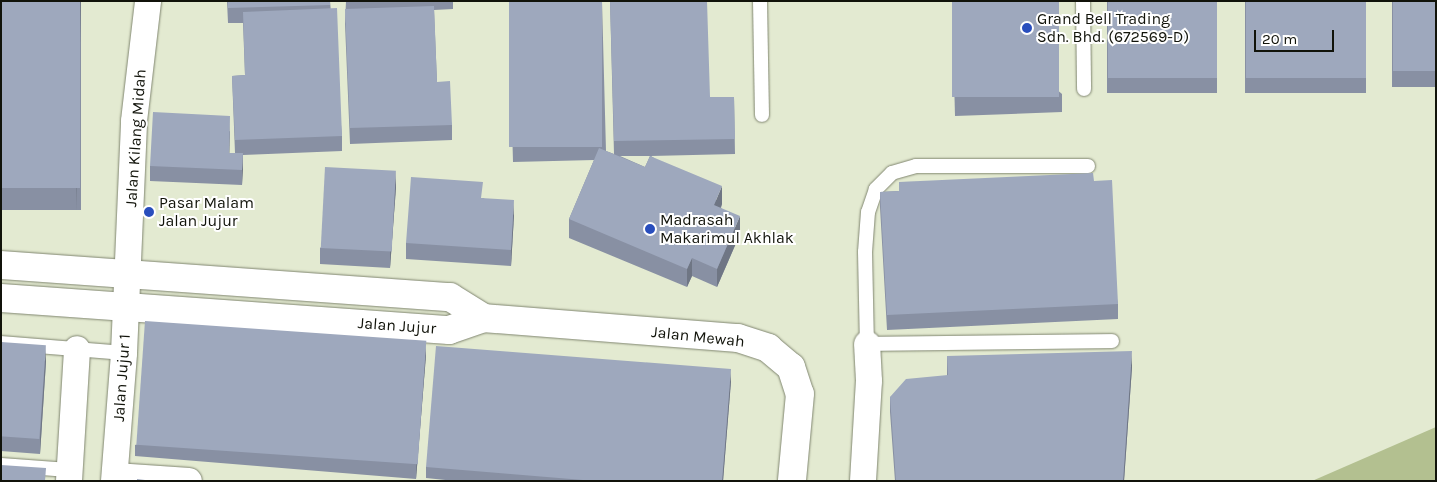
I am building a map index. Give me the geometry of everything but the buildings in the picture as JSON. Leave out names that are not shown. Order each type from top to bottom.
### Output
[{"type":"street","name":"Jalan Kilang Midah","points":[[128,276],[134,121],[148,1]]},
{"type":"street","name":"Jalan Jujur","points":[[1,266],[450,297],[483,318]]},
{"type":"street","name":"Jalan Jujur 1","points":[[115,478],[128,276]]},
{"type":"street","name":"Jalan Jujur","points":[[1,298],[448,330],[483,318]]},
{"type":"street","name":"Jalan Mewah","points":[[483,318],[738,338],[768,348],[791,367],[800,394],[792,481]]},
{"type":"street","points":[[863,481],[869,381],[867,344]]},
{"type":"street","points":[[69,475],[78,349]]},
{"type":"street","points":[[115,478],[189,481]]},
{"type":"lane","points":[[760,1],[762,115]]},
{"type":"lane","points":[[1083,1],[1084,90]]},
{"type":"lane","points":[[1088,166],[916,166],[892,173],[876,189],[868,212],[865,252],[867,344],[1112,340]]},
{"type":"lane","points":[[1,343],[124,353]]},
{"type":"lane","points":[[1,464],[69,475]]},
{"type":"green space","points":[[1436,427],[1436,481],[1312,481]]},
{"type":"place","name":"Grand Bell Trading Sdn. Bhd. (672569-D)","points":[[1027,28]]},
{"type":"place","name":"Pasar Malam Jalan Jujur","points":[[149,212]]},
{"type":"place","name":"Madrasah Makarimul Akhlak","points":[[650,229]]}]
